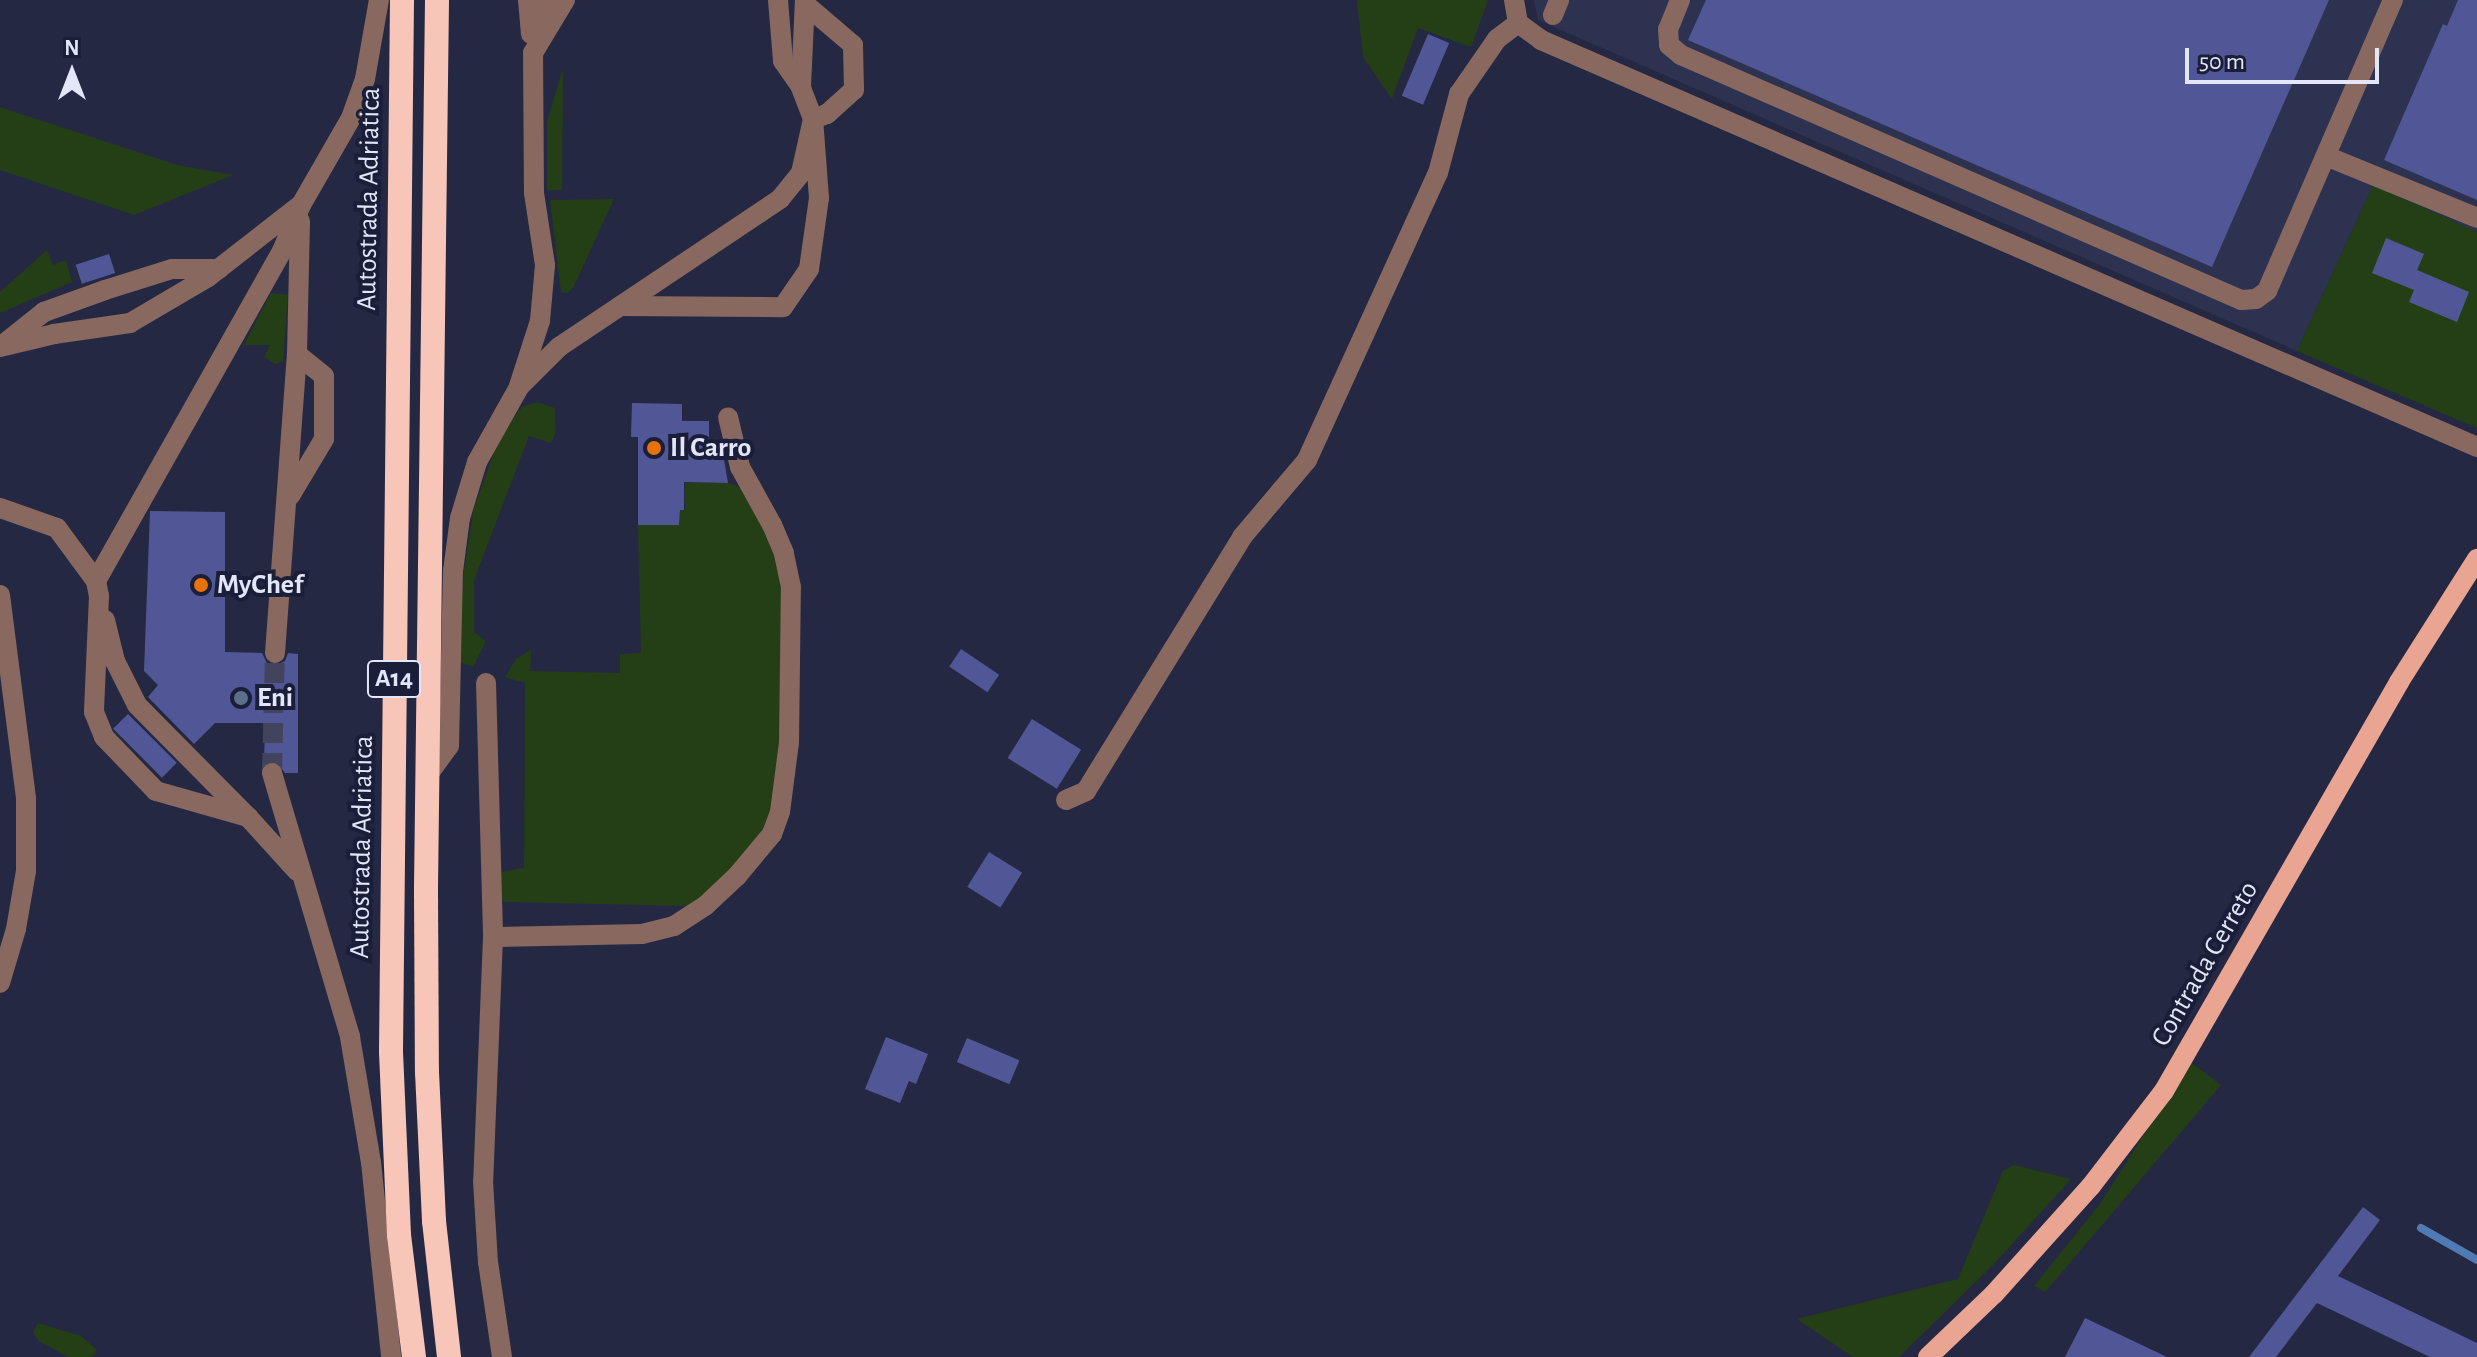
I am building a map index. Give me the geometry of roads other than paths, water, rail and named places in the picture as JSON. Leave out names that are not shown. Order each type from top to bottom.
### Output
[{"type":"highway","name":"Autostrada Adriatica","points":[[402,0],[391,1052],[399,1235],[414,1357]]},
{"type":"highway","name":"A14","points":[[437,0],[427,776],[430,1162],[449,1357]]},
{"type":"main road","name":"Contrada Cerreto","points":[[1928,1357],[1994,1294],[2091,1186],[2164,1091],[2399,682],[2476,565]]},
{"type":"street","points":[[248,817],[156,791],[104,737],[94,712],[98,589],[282,251],[301,205],[354,109],[373,46],[379,0]]},
{"type":"street","points":[[427,776],[449,746],[453,571],[460,518],[477,462],[518,389],[540,321],[545,265],[534,193],[533,53],[528,0]]},
{"type":"street","points":[[533,53],[545,0]]},
{"type":"street","points":[[533,53],[565,0]]},
{"type":"street","points":[[620,306],[783,307],[809,269],[819,198],[813,119],[801,87],[783,61],[778,0]]},
{"type":"street","points":[[1514,0],[1518,23],[1541,40],[2477,447]]},
{"type":"street","points":[[1680,0],[1668,29],[1669,45],[1681,55],[2241,300],[2256,299],[2267,291],[2393,0]]},
{"type":"street","points":[[801,87],[805,2]]},
{"type":"street","points":[[805,2],[853,45],[854,90],[827,114],[813,119]]},
{"type":"street","points":[[1066,800],[1086,791],[1242,537],[1307,460],[1438,173],[1459,94],[1497,39],[1518,23]]},
{"type":"street","points":[[518,389],[559,347],[780,199],[801,173],[813,119]]},
{"type":"street","points":[[2326,156],[2477,218]]},
{"type":"street","points":[[1,347],[54,334],[130,323],[219,269],[301,205]]},
{"type":"street","points":[[275,653],[297,354],[301,205]]},
{"type":"street","points":[[1,347],[44,312],[105,290],[172,269],[219,269]]},
{"type":"street","points":[[287,503],[324,439],[324,376],[297,354]]},
{"type":"street","points":[[493,937],[642,934],[674,926],[705,906],[737,876],[772,834],[780,812],[789,743],[791,587],[784,553],[740,467],[728,417]]},
{"type":"street","points":[[0,508],[57,528],[98,589],[115,661],[137,705],[300,873]]},
{"type":"street","points":[[0,595],[26,798],[26,871],[16,929],[0,983]]},
{"type":"street","points":[[486,683],[493,937],[483,1181],[488,1262],[502,1357]]},
{"type":"street","points":[[272,773],[350,1037],[362,1099],[391,1357]]},
{"type":"waterway","points":[[2421,1228],[2477,1260]]},
{"type":"tunnel","points":[[272,773],[275,653]]},
{"type":"place","name":"Il Carro","points":[[654,448]]},
{"type":"place","name":"MyChef","points":[[201,585]]},
{"type":"place","name":"Eni","points":[[241,698]]}]
